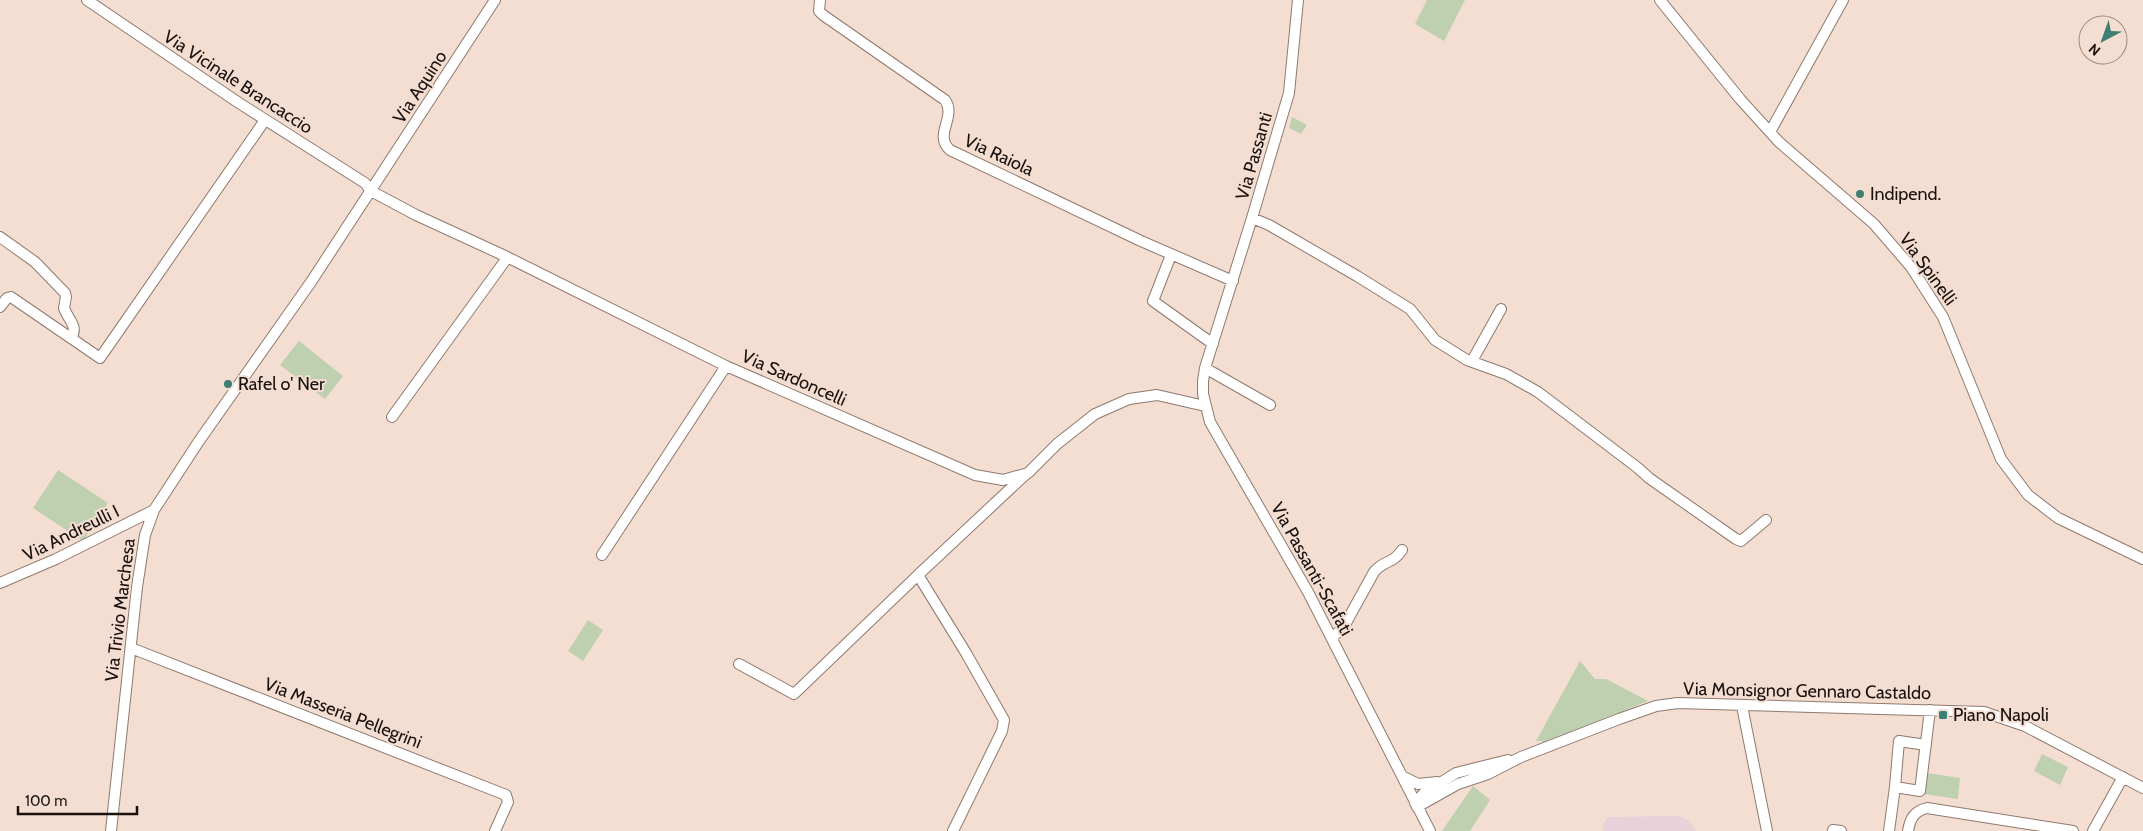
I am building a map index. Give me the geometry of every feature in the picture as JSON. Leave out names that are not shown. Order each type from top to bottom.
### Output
[{"type":"street","name":"Via Vicinale Brancaccio","points":[[87,0],[266,120],[366,183],[371,191]]},
{"type":"street","name":"Via Aquino","points":[[371,191],[495,0]]},
{"type":"street","name":"Via Raiola","points":[[820,0],[819,11],[823,15],[945,100],[950,112],[943,139],[945,146],[950,150],[1171,255],[1233,281]]},
{"type":"street","name":"Via Passanti","points":[[1222,318],[1289,93],[1298,0]]},
{"type":"street","name":"Via Spinelli","points":[[1660,0],[1770,132],[1874,224],[1911,267],[1943,317],[2001,459],[2028,495],[2058,518],[2143,559]]},
{"type":"street","points":[[1770,132],[1843,0]]},
{"type":"street","points":[[0,307],[7,298],[11,297],[100,358],[266,120]]},
{"type":"street","name":"Via Sardoncelli","points":[[371,191],[416,216],[507,258],[726,366],[975,475],[1003,480],[1028,473],[1057,444],[1095,414],[1129,399],[1157,395],[1205,406]]},
{"type":"street","name":"Via Trivio Marchesa","points":[[111,831],[137,587],[144,544],[154,510],[199,441],[311,282],[371,191]]},
{"type":"street","points":[[1252,218],[1268,225],[1357,276],[1410,309],[1434,340],[1472,362],[1506,374],[1538,392],[1649,478],[1736,539],[1741,541],[1766,520]]},
{"type":"street","points":[[0,237],[35,262],[65,293],[64,308],[75,326],[71,338]]},
{"type":"street","points":[[1171,255],[1153,300],[1213,344]]},
{"type":"street","points":[[392,417],[507,258]]},
{"type":"street","points":[[1472,362],[1501,309]]},
{"type":"street","name":"Via Passanti-Scafati","points":[[1222,318],[1205,368],[1203,381],[1205,406],[1219,439],[1286,553],[1331,637],[1430,831]]},
{"type":"street","points":[[602,555],[726,366]]},
{"type":"street","points":[[1205,368],[1270,405]]},
{"type":"street","points":[[739,664],[794,694],[1028,473]]},
{"type":"street","name":"Via Andreulli I","points":[[0,583],[65,554],[154,510]]},
{"type":"street","points":[[1331,637],[1342,630],[1374,572],[1384,563],[1396,560],[1402,550]]},
{"type":"street","points":[[918,575],[1004,720],[1002,731],[953,831]]},
{"type":"street","name":"Via Masseria Pellegrini","points":[[131,648],[506,795],[508,802],[495,831]]},
{"type":"street","name":"Via Monsignor Gennaro Castaldo","points":[[1521,757],[1656,706],[1678,703],[1970,710],[1996,714],[2025,726],[2143,788]]},
{"type":"street","points":[[1742,706],[1767,831]]},
{"type":"street","points":[[1895,786],[1920,791],[1930,710]]},
{"type":"street","points":[[1889,831],[1900,741],[1926,746]]},
{"type":"street","points":[[1416,805],[1420,796],[1464,770],[1521,757]]},
{"type":"street","points":[[1416,805],[1458,784],[1488,774],[1521,757]]},
{"type":"street","points":[[1401,774],[1418,784],[1441,782]]},
{"type":"street","points":[[2093,831],[2123,776]]},
{"type":"street","points":[[1908,831],[1913,816],[1919,810],[1927,808],[2073,831]]},
{"type":"shaded area","points":[[1679,816],[1689,821],[1696,831],[1603,831],[1603,824],[1608,817]]},
{"type":"green space","points":[[1427,0],[1465,0],[1444,41],[1415,24]]},
{"type":"green space","points":[[1292,117],[1307,125],[1301,134],[1289,128]]},
{"type":"green space","points":[[299,341],[343,376],[325,399],[280,365]]},
{"type":"green space","points":[[58,470],[108,503],[83,541],[33,508]]},
{"type":"green space","points":[[588,620],[603,630],[583,661],[568,651]]},
{"type":"green space","points":[[1580,661],[1595,679],[1606,679],[1648,701],[1543,743],[1542,741],[1536,741]]},
{"type":"green space","points":[[2042,754],[2068,767],[2060,785],[2034,771]]},
{"type":"green space","points":[[1927,773],[1960,778],[1958,799],[1924,794]]},
{"type":"green space","points":[[1473,786],[1490,800],[1470,831],[1442,831]]},
{"type":"place","name":"Indipend.","points":[[1860,194]]},
{"type":"place","name":"Rafel o' Ner","points":[[228,384]]},
{"type":"place","name":"Piano Napoli","points":[[1943,715]]}]
